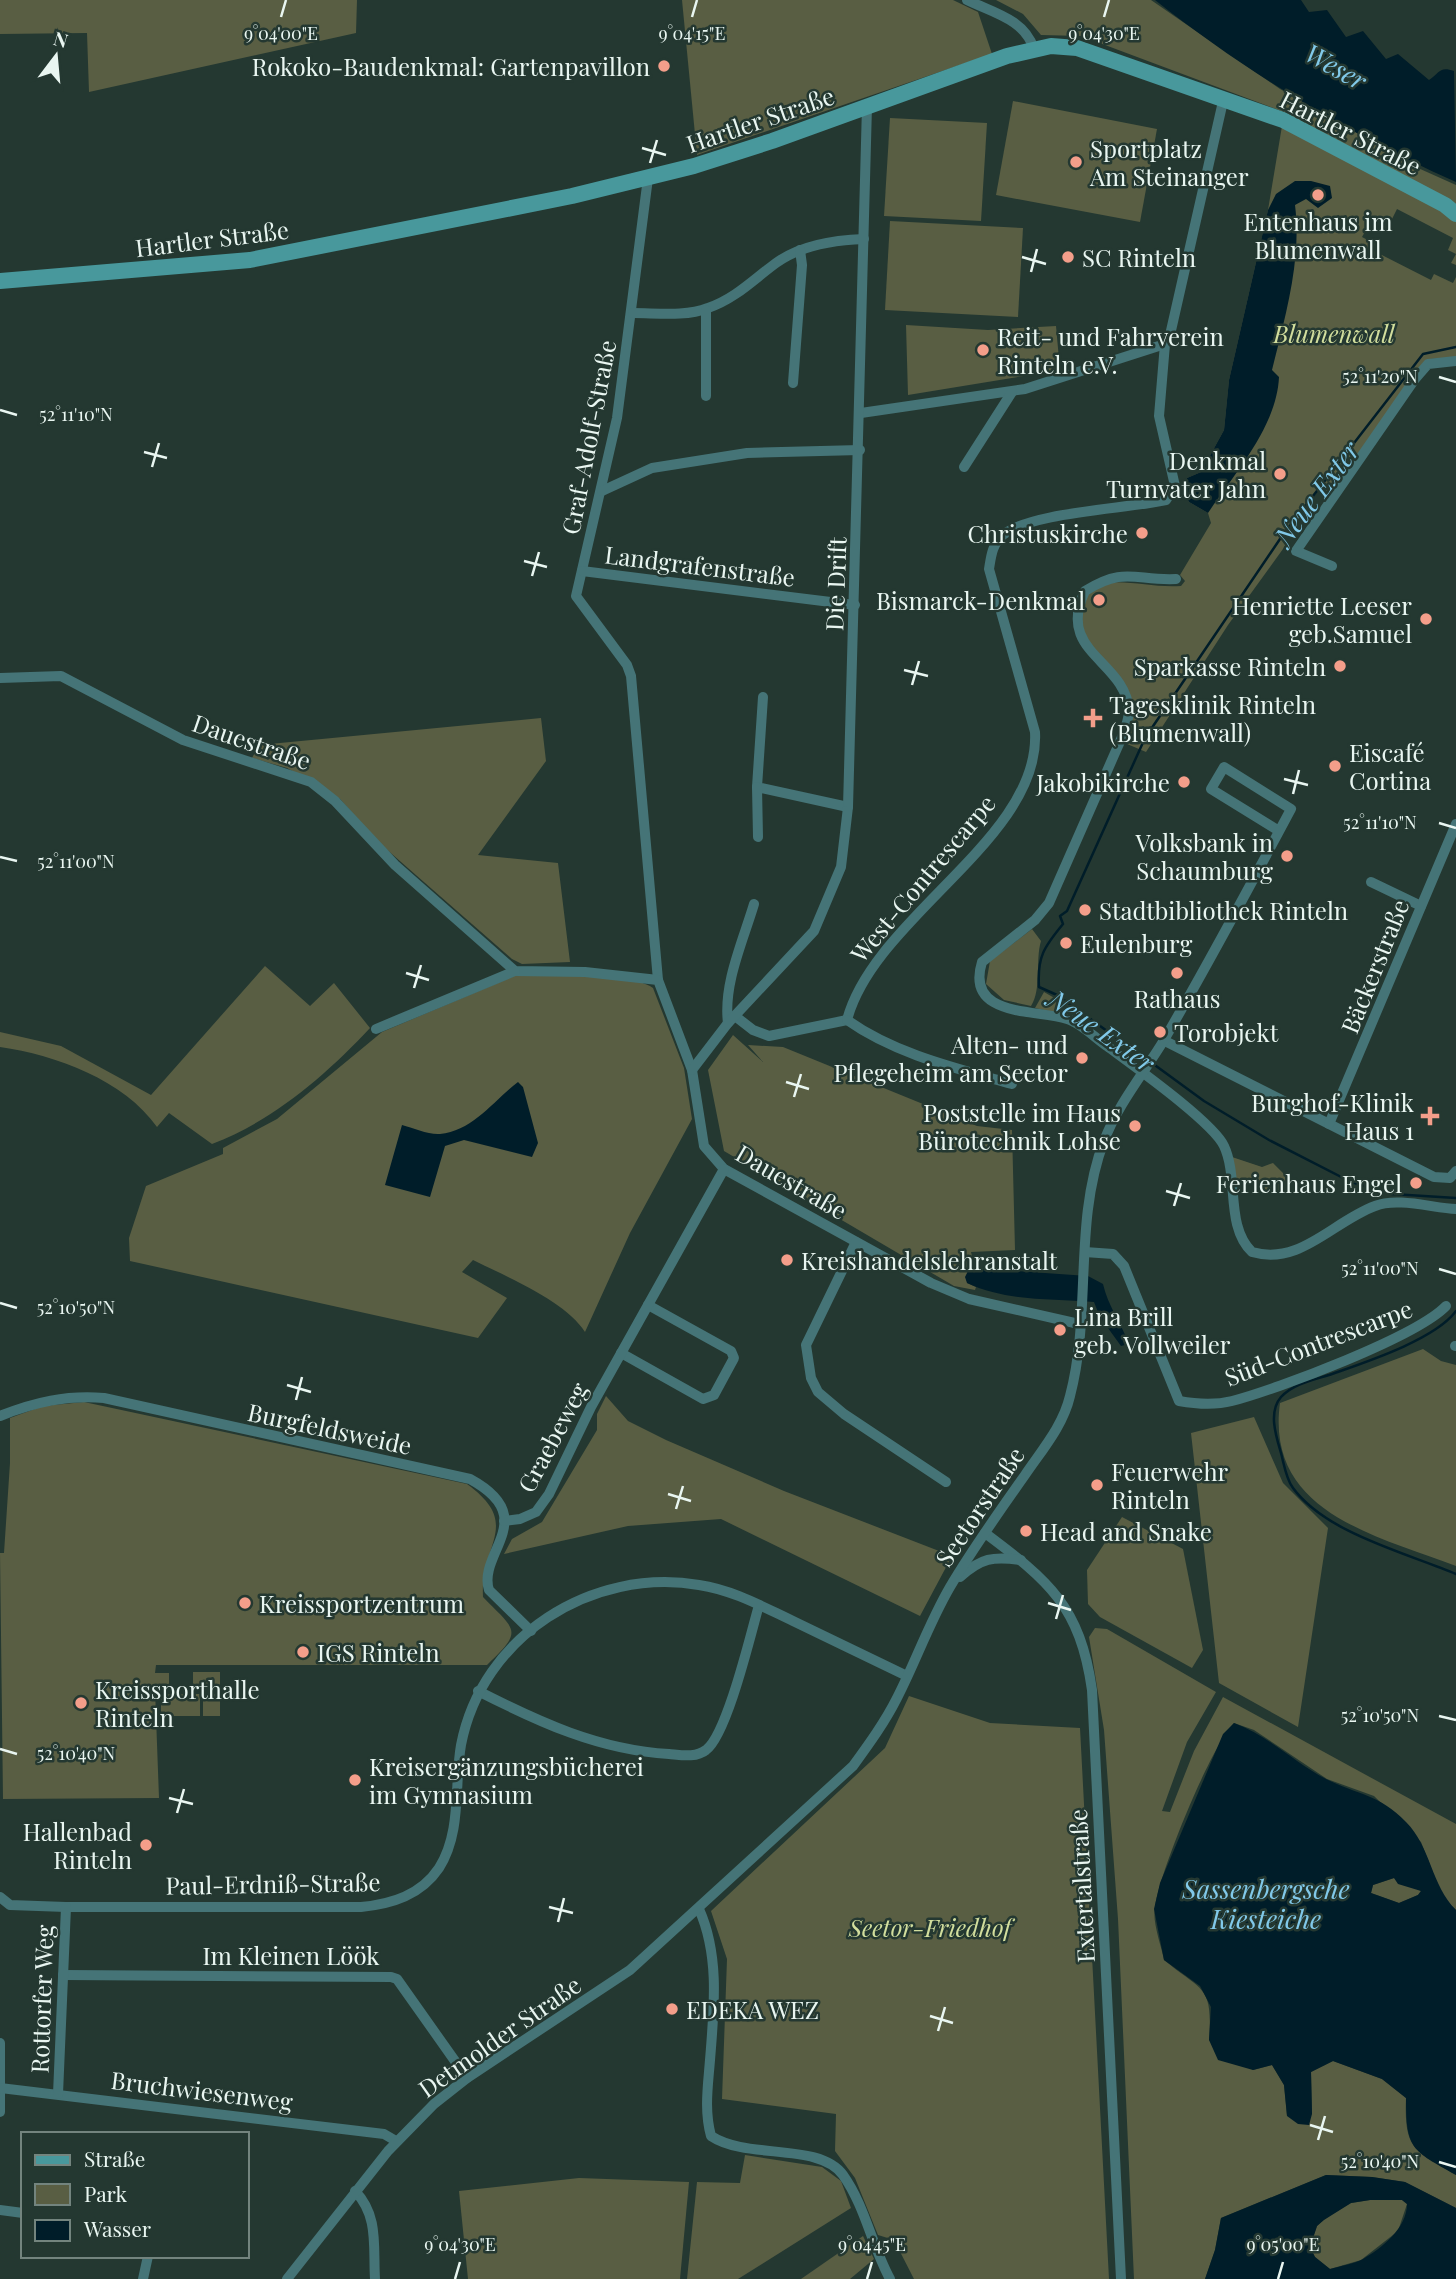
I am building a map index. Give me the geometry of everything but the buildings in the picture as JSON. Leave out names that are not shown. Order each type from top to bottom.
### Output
[{"type":"main road","name":"Hartler Straße","points":[[0,281],[250,260],[572,197],[648,178],[772,141],[1034,49],[1051,46],[1077,48],[1224,97],[1283,120],[1445,205],[1456,214]]},
{"type":"street","points":[[967,0],[1021,25],[1029,34],[1034,49]]},
{"type":"street","points":[[861,413],[1012,391],[1165,344],[1170,335],[1188,262],[1224,97]]},
{"type":"street","name":"Die Drift","points":[[692,1070],[732,1020],[814,931],[841,867],[848,807],[855,605],[867,106]]},
{"type":"street","name":"Graf-Adolf-Straße","points":[[648,178],[633,313],[617,418],[576,596],[627,665],[631,676],[658,980]]},
{"type":"street","points":[[633,313],[706,310],[729,299],[777,262],[800,250],[835,240],[864,239]]},
{"type":"street","points":[[793,383],[802,265],[800,250]]},
{"type":"street","points":[[706,310],[706,396]]},
{"type":"street","name":"West-Contrescarpe","points":[[847,1020],[852,1002],[878,957],[984,842],[1029,776],[1036,751],[1035,732],[989,569],[992,550],[1002,536],[1026,523],[1166,500],[1173,491],[1176,481],[1158,416],[1165,344]]},
{"type":"street","points":[[1332,566],[1296,551],[1415,379],[1428,364],[1456,360]]},
{"type":"street","points":[[964,467],[1012,391]]},
{"type":"street","points":[[602,491],[652,468],[747,453],[860,450]]},
{"type":"street","name":"Landgrafenstraße","points":[[582,571],[855,605]]},
{"type":"street","points":[[1176,579],[1124,574],[1104,579],[1085,591],[1078,606],[1076,620],[1080,633],[1127,700],[1129,713],[1122,737],[1049,903],[1035,920],[982,962],[978,973],[984,994],[994,1003],[1012,1009],[1070,1019],[1147,1065],[1222,1142],[1229,1159],[1240,1232],[1252,1252],[1272,1257],[1292,1253],[1357,1215],[1387,1203],[1456,1209]]},
{"type":"street","name":"Dauestraße","points":[[0,678],[61,676],[183,740],[311,782],[335,802],[395,865],[515,971]]},
{"type":"street","points":[[758,837],[757,787],[763,697]]},
{"type":"street","points":[[1223,768],[1291,809],[1279,831],[1211,789],[1223,768]]},
{"type":"street","points":[[757,787],[848,807]]},
{"type":"street","name":"Bäckerstraße","points":[[1329,1124],[1456,824]]},
{"type":"street","name":"Seetorstraße","points":[[699,1909],[853,1766],[880,1727],[907,1676],[931,1620],[950,1587],[1065,1415],[1074,1376],[1090,1194],[1097,1159],[1111,1123],[1163,1040],[1279,831]]},
{"type":"street","points":[[1371,882],[1421,906]]},
{"type":"street","points":[[754,904],[732,976],[726,1006],[732,1020],[769,1037],[847,1020],[867,1034],[948,1067],[1012,1084]]},
{"type":"street","points":[[376,1029],[515,971],[585,972],[658,980]]},
{"type":"street","name":"Dauestraße","points":[[658,980],[692,1070],[704,1146],[724,1169],[931,1283],[969,1300],[1080,1319]]},
{"type":"street","points":[[1163,1040],[1444,1179],[1450,1178],[1456,1171]]},
{"type":"street","name":"Graebeweg","points":[[505,1521],[520,1519],[536,1511],[549,1494],[621,1353],[724,1169]]},
{"type":"street","points":[[856,1242],[806,1345],[811,1378],[818,1392],[844,1414],[946,1482]]},
{"type":"street","name":"Süd-Contrescarpe","points":[[1085,1252],[1113,1254],[1124,1266],[1179,1401],[1194,1404],[1230,1402],[1276,1387],[1400,1336],[1434,1319],[1446,1306]]},
{"type":"street","points":[[621,1353],[703,1399],[714,1395],[722,1383],[734,1358],[731,1351],[648,1305]]},
{"type":"street","name":"Burgfeldsweide","points":[[0,1416],[45,1401],[78,1396],[124,1401],[160,1412],[470,1479],[491,1494],[505,1521]]},
{"type":"street","points":[[505,1521],[501,1544],[486,1581],[489,1590],[531,1631]]},
{"type":"street","name":"Extertalstraße","points":[[985,1533],[1023,1560],[1056,1594],[1077,1629],[1088,1659],[1092,1690],[1121,2279]]},
{"type":"street","points":[[950,1587],[976,1562],[987,1558],[1023,1560]]},
{"type":"street","name":"Paul-Erdniß-Straße","points":[[1,1901],[10,1905],[66,1907],[362,1907],[382,1905],[404,1898],[423,1886],[439,1868],[449,1846],[461,1747],[478,1691],[492,1671],[543,1620],[587,1596],[642,1583],[700,1585],[731,1593],[759,1605],[907,1676]]},
{"type":"street","points":[[478,1691],[541,1723],[577,1737],[648,1753],[697,1755],[711,1745],[738,1685],[759,1605]]},
{"type":"street","name":"Rottorfer Weg","points":[[58,2094],[66,1907]]},
{"type":"street","points":[[699,1909],[713,1950],[712,2042],[706,2116],[711,2136],[725,2145],[815,2158],[841,2172],[890,2279]]},
{"type":"street","name":"Detmolder Straße","points":[[287,2279],[396,2141],[467,2078],[630,1970],[699,1909]]},
{"type":"street","name":"Im Kleinen Löök","points":[[63,1975],[391,1977],[397,1979],[467,2078]]},
{"type":"street","points":[[0,2043],[0,2112]]},
{"type":"street","name":"Bruchwiesenweg","points":[[0,2088],[384,2134],[396,2141]]},
{"type":"street","points":[[355,2192],[369,2205],[372,2216],[374,2279]]},
{"type":"street","points":[[0,2210],[21,2213]]},
{"type":"street","points":[[143,2279],[148,2258]]},
{"type":"green space","points":[[0,0],[357,0],[356,33],[89,92],[87,33],[0,34]]},
{"type":"green space","points":[[682,0],[953,0],[978,12],[992,54],[697,155]]},
{"type":"green space","name":"Blumenwall","points":[[996,0],[1151,0],[1280,89],[1418,168],[1456,185],[1456,254],[1448,250],[1453,238],[1397,209],[1387,229],[1371,221],[1362,237],[1375,244],[1372,250],[1431,280],[1434,274],[1453,283],[1456,277],[1456,358],[1429,359],[1328,497],[1318,491],[1283,538],[1288,542],[1228,625],[1146,752],[1120,741],[1127,700],[1084,640],[1079,625],[1079,608],[1090,589],[1105,583],[1181,586],[1185,581],[1180,575],[1211,523],[1208,513],[1189,502],[1182,488],[1187,478],[1201,472],[1224,430],[1229,380],[1268,210],[1283,120],[1287,113],[1081,36],[1041,35],[1023,14]]},
{"type":"green space","name":"Sportplatz Am Steinanger","points":[[1013,101],[1157,129],[1140,222],[996,195]]},
{"type":"green space","points":[[890,118],[987,123],[981,221],[884,216]]},
{"type":"green space","points":[[890,221],[1023,228],[1018,317],[885,310]]},
{"type":"green space","name":"Reit- und Fahrverein Rinteln e.V.","points":[[906,325],[988,330],[1056,326],[1060,370],[908,395]]},
{"type":"green space","points":[[541,718],[546,761],[478,855],[558,863],[570,962],[522,964],[512,959],[377,841],[340,799],[287,768],[252,758],[259,745]]},
{"type":"green space","points":[[1032,929],[1041,941],[1036,991],[1031,1006],[1004,1000],[986,984],[990,961]]},
{"type":"green space","points":[[265,966],[310,1006],[334,983],[370,1028],[317,1079],[277,1110],[212,1144],[169,1113],[157,1127],[143,1110],[126,1096],[87,1072],[44,1056],[0,1047],[0,1032],[61,1046],[151,1095]]},
{"type":"green space","points":[[514,976],[607,977],[626,979],[653,988],[684,1068],[692,1119],[630,1233],[585,1332],[550,1300],[473,1260],[462,1272],[507,1298],[478,1338],[130,1261],[129,1238],[146,1186],[223,1154],[223,1148],[277,1119],[382,1032]]},
{"type":"green space","points":[[1044,992],[1070,1007],[1066,1015],[1035,1008]]},
{"type":"green space","points":[[733,1035],[763,1062],[748,1045],[783,1047],[977,1126],[1012,1130],[1015,1250],[971,1252],[975,1268],[969,1270],[967,1283],[976,1287],[975,1290],[954,1286],[724,1151],[708,1070]]},
{"type":"green space","points":[[1232,1157],[1262,1167],[1273,1163],[1287,1177],[1285,1191],[1266,1190],[1235,1179]]},
{"type":"green space","points":[[1423,1349],[1441,1361],[1456,1365],[1456,1566],[1362,1530],[1333,1514],[1309,1495],[1290,1471],[1280,1440],[1280,1403]]},
{"type":"green space","points":[[606,1396],[628,1421],[666,1440],[784,1491],[952,1556],[920,1616],[721,1519],[628,1526],[504,1554],[512,1539],[542,1522],[597,1430],[597,1414]]},
{"type":"green space","name":"Kreissportzentrum","points":[[84,1402],[467,1484],[484,1498],[493,1511],[495,1536],[487,1562],[483,1597],[509,1624],[511,1637],[487,1665],[156,1665],[155,1673],[169,1673],[169,1688],[155,1689],[159,1798],[3,1799],[0,1553],[4,1553],[10,1418],[43,1406]]},
{"type":"green space","points":[[1254,1417],[1283,1483],[1328,1528],[1298,1727],[1219,1683],[1191,1433]]},
{"type":"green space","points":[[1122,1517],[1183,1549],[1203,1650],[1192,1668],[1100,1617],[1088,1604],[1087,1570]]},
{"type":"green space","points":[[1095,1628],[1107,1629],[1216,1692],[1187,1742],[1162,1811],[1170,1812],[1194,1751],[1223,1697],[1456,1824],[1456,1910],[1442,1896],[1421,1842],[1374,1796],[1327,1779],[1254,1730],[1234,1723],[1224,1736],[1187,1811],[1166,1867],[1154,1913],[1164,1960],[1203,1991],[1207,1999],[1209,2040],[1253,2070],[1272,2065],[1284,2085],[1287,2116],[1312,2114],[1311,2072],[1333,2061],[1382,2079],[1406,2098],[1407,2128],[1414,2147],[1456,2175],[1456,2208],[1405,2182],[1326,2175],[1221,2218],[1215,2250],[1205,2279],[1134,2279],[1118,1919],[1104,1730],[1089,1637]]},
{"type":"green space","points":[[193,1672],[220,1672],[220,1688],[193,1688]]},
{"type":"green space","points":[[161,1694],[200,1694],[200,1716],[161,1716]]},
{"type":"green space","points":[[203,1694],[220,1694],[220,1716],[203,1716]]},
{"type":"green space","name":"Seetor-Friedhof","points":[[909,1696],[990,1723],[1080,1728],[1109,2279],[914,2279],[894,2240],[878,2235],[855,2178],[835,2151],[836,2114],[722,2099],[727,1959],[711,1911],[885,1748]]},
{"type":"green space","points":[[1394,1878],[1421,1891],[1399,1903],[1371,1893],[1373,1885]]},
{"type":"green space","points":[[745,2155],[822,2167],[841,2181],[851,2208],[738,2279],[687,2279],[697,2182],[740,2183]]},
{"type":"green space","points":[[579,2178],[689,2182],[680,2279],[468,2279],[459,2191]]},
{"type":"green space","points":[[1402,2200],[1407,2204],[1398,2231],[1361,2260],[1330,2269],[1315,2257],[1310,2247],[1317,2226],[1351,2203]]},
{"type":"green space","points":[[863,2236],[874,2259],[850,2279],[801,2279]]},
{"type":"water","name":"Weser","points":[[1155,0],[1301,0],[1309,12],[1327,10],[1346,37],[1363,31],[1386,59],[1398,54],[1429,80],[1442,70],[1454,71],[1456,182],[1338,123],[1262,77]]},
{"type":"water","points":[[1295,181],[1311,181],[1330,186],[1332,198],[1318,208],[1306,199],[1295,205],[1297,226],[1294,267],[1272,370],[1279,377],[1271,413],[1253,448],[1208,513],[1189,502],[1182,488],[1187,478],[1201,472],[1224,430],[1229,380],[1268,210],[1276,194]]},
{"type":"water","points":[[518,1082],[523,1087],[538,1143],[532,1157],[464,1140],[445,1146],[430,1197],[385,1185],[402,1125],[431,1133],[452,1132],[473,1121]]},
{"type":"water","points":[[969,1269],[1088,1276],[1103,1284],[1129,1344],[1121,1346],[1100,1317],[1094,1302],[1029,1298],[982,1289],[967,1283],[965,1277]]},
{"type":"water","name":"Sassenbergsche Kiesteiche","points":[[1234,1723],[1247,1728],[1326,1779],[1387,1806],[1406,1822],[1421,1843],[1441,1889],[1456,1910],[1456,2175],[1414,2147],[1408,2128],[1406,2098],[1382,2079],[1333,2061],[1311,2072],[1312,2114],[1309,2125],[1298,2124],[1287,2116],[1284,2085],[1272,2065],[1253,2070],[1218,2060],[1209,2040],[1211,2007],[1200,1986],[1164,1960],[1154,1909],[1160,1883],[1223,1734]],"holes":[[[1394,1878],[1398,1884],[1421,1891],[1399,1903],[1371,1893],[1373,1885]]]},
{"type":"water","points":[[1326,2175],[1405,2182],[1456,2208],[1456,2279],[1205,2279],[1215,2250],[1221,2218]],"holes":[[[1402,2200],[1407,2204],[1406,2213],[1398,2229],[1385,2243],[1363,2259],[1330,2269],[1315,2257],[1310,2247],[1317,2226],[1324,2220],[1351,2203]]]},
{"type":"waterway","name":"Neue Exter","points":[[1146,1059],[1057,995],[1039,987],[1039,968],[1043,953],[1063,924],[1060,916],[1067,911],[1145,738],[1282,536],[1423,354],[1456,347]]},
{"type":"waterway","name":"Neue Exter","points":[[1152,1063],[1204,1101],[1269,1140],[1351,1182],[1392,1194],[1456,1198]]},
{"type":"waterway","name":"Neue Exter","points":[[1456,1311],[1446,1322],[1416,1341],[1291,1389],[1277,1403],[1274,1417],[1277,1439],[1289,1480],[1307,1504],[1368,1540],[1456,1574]]},
{"type":"place","name":"Rokoko-Baudenkmal: Gartenpavillon","points":[[664,66]]},
{"type":"place","name":"Sportplatz Am Steinanger","points":[[1076,162]]},
{"type":"place","name":"Entenhaus im Blumenwall","points":[[1318,195]]},
{"type":"place","name":"SC Rinteln","points":[[1068,257]]},
{"type":"place","name":"Reit- und Fahrverein Rinteln e.V.","points":[[983,350]]},
{"type":"place","name":"Denkmal Turnvater Jahn","points":[[1280,474]]},
{"type":"place","name":"Christuskirche","points":[[1142,533]]},
{"type":"place","name":"Bismarck-Denkmal","points":[[1099,600]]},
{"type":"place","name":"Henriette Leeser geb.Samuel","points":[[1426,619]]},
{"type":"place","name":"Sparkasse Rinteln","points":[[1340,666]]},
{"type":"place","name":"Tagesklinik Rinteln (Blumenwall)","points":[[1093,718]]},
{"type":"place","name":"Eiscafé Cortina","points":[[1335,766]]},
{"type":"place","name":"Jakobikirche","points":[[1184,782]]},
{"type":"place","name":"Volksbank in Schaumburg","points":[[1287,856]]},
{"type":"place","name":"Stadtbibliothek Rinteln","points":[[1085,910]]},
{"type":"place","name":"Eulenburg","points":[[1066,943]]},
{"type":"place","name":"Rathaus","points":[[1177,973]]},
{"type":"place","name":"Torobjekt","points":[[1160,1032]]},
{"type":"place","name":"Alten- und Pflegeheim am Seetor","points":[[1082,1058]]},
{"type":"place","name":"Burghof-Klinik Haus 1","points":[[1430,1116]]},
{"type":"place","name":"Poststelle im Haus Bürotechnik Lohse","points":[[1135,1126]]},
{"type":"place","name":"Ferienhaus Engel","points":[[1416,1183]]},
{"type":"place","name":"Kreishandelslehranstalt","points":[[787,1260]]},
{"type":"place","name":"Lina Brill geb. Vollweiler","points":[[1060,1330]]},
{"type":"place","name":"Feuerwehr Rinteln","points":[[1097,1485]]},
{"type":"place","name":"Head and Snake","points":[[1026,1531]]},
{"type":"place","name":"Kreissportzentrum","points":[[245,1603]]},
{"type":"place","name":"IGS Rinteln","points":[[303,1652]]},
{"type":"place","name":"Kreissporthalle Rinteln","points":[[81,1703]]},
{"type":"place","name":"Kreisergänzungsbücherei im Gymnasium","points":[[355,1780]]},
{"type":"place","name":"Hallenbad Rinteln","points":[[146,1845]]},
{"type":"place","name":"EDEKA WEZ","points":[[672,2009]]}]
